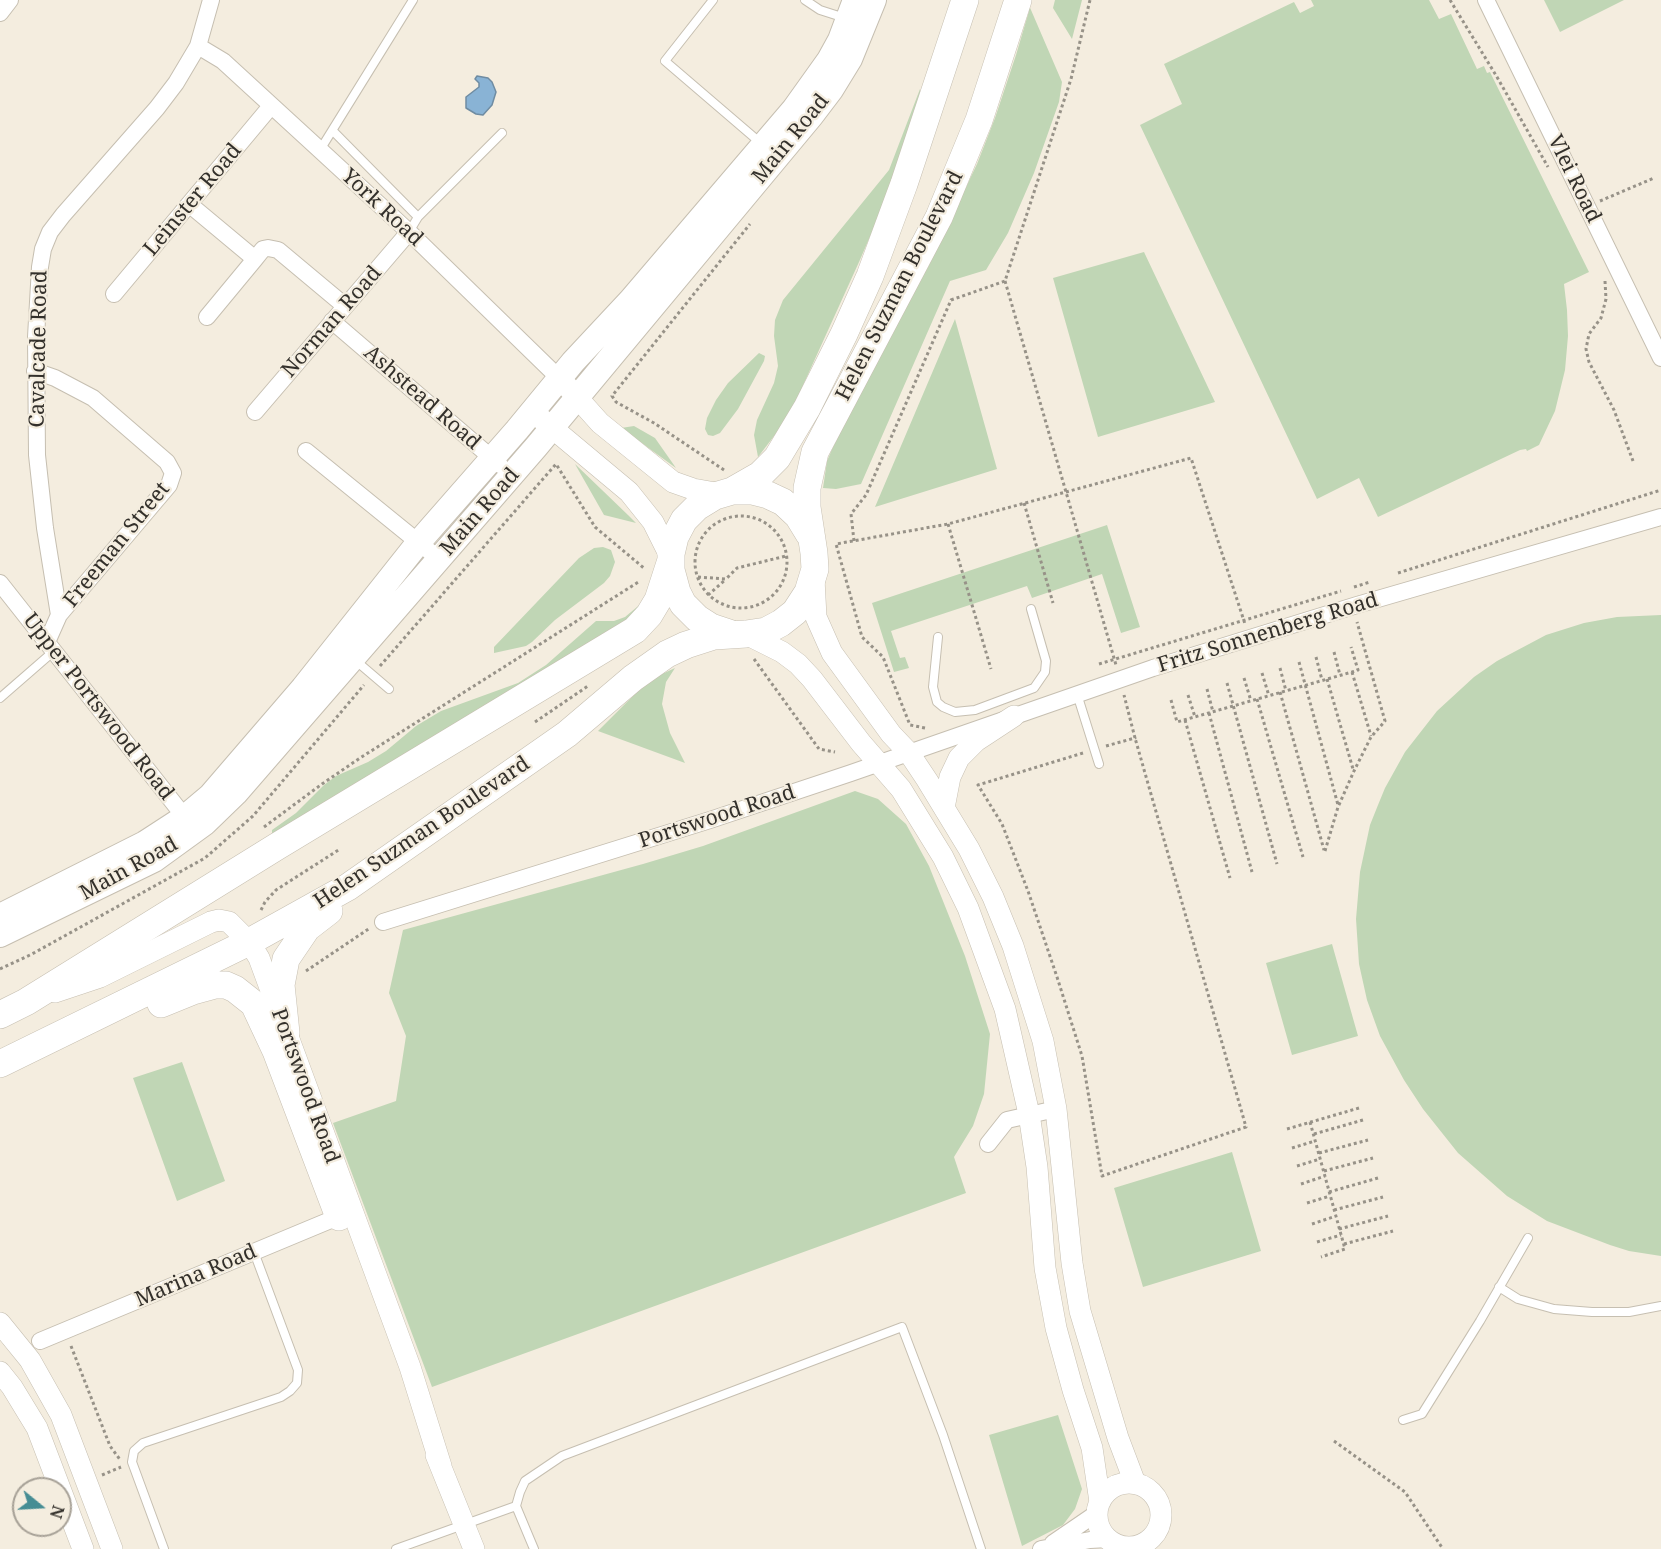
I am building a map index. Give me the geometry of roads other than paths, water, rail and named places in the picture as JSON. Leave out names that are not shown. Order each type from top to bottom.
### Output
[{"type":"main road","name":"Main Road","points":[[5,917],[145,843],[190,824],[210,796],[310,694],[345,651],[418,543],[559,378],[771,151],[812,115],[843,71],[874,0]]},
{"type":"main road","name":"Helen Suzman Boulevard","points":[[0,1015],[26,1002],[643,623],[654,608],[662,590],[671,567],[675,537],[686,518],[704,501],[727,486],[760,474],[777,458],[807,408],[870,276],[904,184],[965,0]]},
{"type":"main road","name":"Helen Suzman Boulevard","points":[[0,1064],[249,942],[348,887],[567,734],[633,678],[667,654],[698,641],[743,641],[790,617],[805,598],[814,573],[814,553],[808,523],[807,488],[815,452],[939,217],[980,120],[1018,0]]},
{"type":"main road","name":"Main Road","points":[[345,651],[439,559],[577,398],[771,151],[835,50],[852,10]]},
{"type":"main road","name":"Helen Suzman Boulevard","points":[[727,486],[759,492],[783,502],[800,518],[811,539]]},
{"type":"main road","name":"Helen Suzman Boulevard","points":[[671,567],[675,589],[687,608],[708,626],[743,641]]},
{"type":"main road","points":[[286,1033],[282,1003],[282,976],[286,959],[292,948],[314,921],[344,901],[382,865]]},
{"type":"main road","points":[[48,1041],[82,1037],[204,988],[226,986],[241,992],[254,1004],[345,1214]]},
{"type":"street","points":[[0,13],[10,0]]},
{"type":"street","name":"Cavalcade Road","points":[[59,615],[45,528],[37,455],[35,371],[40,267],[43,249],[50,232],[161,104],[176,83],[198,46],[212,0]]},
{"type":"street","name":"Vlei Road","points":[[1486,0],[1661,358]]},
{"type":"street","name":"York Road","points":[[198,46],[223,61],[320,150],[409,232],[559,378]]},
{"type":"street","name":"Leinster Road","points":[[114,294],[272,106]]},
{"type":"street","points":[[189,204],[255,259]]},
{"type":"street","name":"Norman Road","points":[[255,412],[409,232]]},
{"type":"street","points":[[207,317],[263,249],[268,248],[278,250],[345,306]]},
{"type":"street","name":"Ashstead Road","points":[[333,321],[512,475]]},
{"type":"street","name":"Freeman Street","points":[[35,371],[55,378],[93,398],[167,462],[173,473],[169,485],[59,615]]},
{"type":"street","points":[[559,378],[600,423],[673,482],[693,489],[727,486]]},
{"type":"street","points":[[532,411],[636,500],[653,522],[671,567]]},
{"type":"street","points":[[306,451],[439,559]]},
{"type":"street","name":"Fritz Sonnenberg Road","points":[[879,763],[1120,679],[1250,637],[1661,517]]},
{"type":"street","points":[[814,573],[815,609],[818,625],[827,645],[884,725],[909,753],[944,808],[983,878],[1013,946],[1043,1041],[1056,1109],[1072,1263],[1080,1311],[1118,1438],[1135,1483]]},
{"type":"street","name":"Upper Portswood Road","points":[[0,584],[190,824]]},
{"type":"street","points":[[51,646],[59,615]]},
{"type":"street","points":[[743,641],[775,647],[798,664],[901,789],[923,822],[968,908],[1005,1009],[1029,1114],[1037,1167],[1045,1268],[1056,1328],[1092,1448],[1099,1527],[1115,1544]]},
{"type":"street","points":[[944,808],[950,777],[959,758],[976,741],[1014,716]]},
{"type":"street","name":"Portswood Road","points":[[382,922],[638,843],[879,763]]},
{"type":"street","name":"Portswood Road","points":[[26,1002],[100,977],[212,921],[229,922],[249,942],[259,958],[286,1033],[399,1373],[441,1466],[474,1549]]},
{"type":"street","points":[[988,1144],[1007,1120],[1056,1109]]},
{"type":"street","name":"Marina Road","points":[[40,1341],[345,1214]]},
{"type":"street","points":[[1,1324],[30,1360],[47,1386],[61,1415],[112,1549]]},
{"type":"street","points":[[0,1372],[37,1428],[83,1549]]},
{"type":"street","points":[[1135,1483],[1151,1492],[1158,1502],[1161,1514],[1160,1540],[1149,1540],[1138,1546],[1129,1547],[1115,1544],[1046,1547],[1098,1508],[1105,1494],[1113,1487],[1135,1483]]},
{"type":"lane","points":[[320,150],[413,0]]},
{"type":"lane","points":[[713,0],[665,61],[771,151]]},
{"type":"lane","points":[[805,0],[820,10],[852,10]]},
{"type":"lane","points":[[333,131],[418,217]]},
{"type":"lane","points":[[409,232],[418,217],[502,134]]},
{"type":"lane","points":[[938,637],[933,687],[937,702],[955,712],[975,710],[1034,687],[1045,672],[1046,661],[1031,609]]},
{"type":"lane","points":[[0,698],[51,646]]},
{"type":"lane","points":[[345,651],[389,689]]},
{"type":"lane","points":[[1077,694],[1099,764]]},
{"type":"lane","points":[[1403,1420],[1422,1414],[1528,1238]]},
{"type":"lane","points":[[164,1549],[132,1462],[134,1451],[143,1443],[281,1397],[297,1383],[298,1370],[254,1252]]},
{"type":"lane","points":[[1499,1287],[1526,1302],[1554,1309],[1620,1312],[1661,1306]]},
{"type":"lane","points":[[534,1549],[516,1506],[525,1481],[562,1456],[902,1327],[943,1436],[981,1549]]},
{"type":"lane","points":[[396,1549],[516,1506]]},
{"type":"water","points":[[477,76],[488,78],[496,92],[492,105],[483,115],[466,108],[466,97],[479,87],[475,79]]}]
